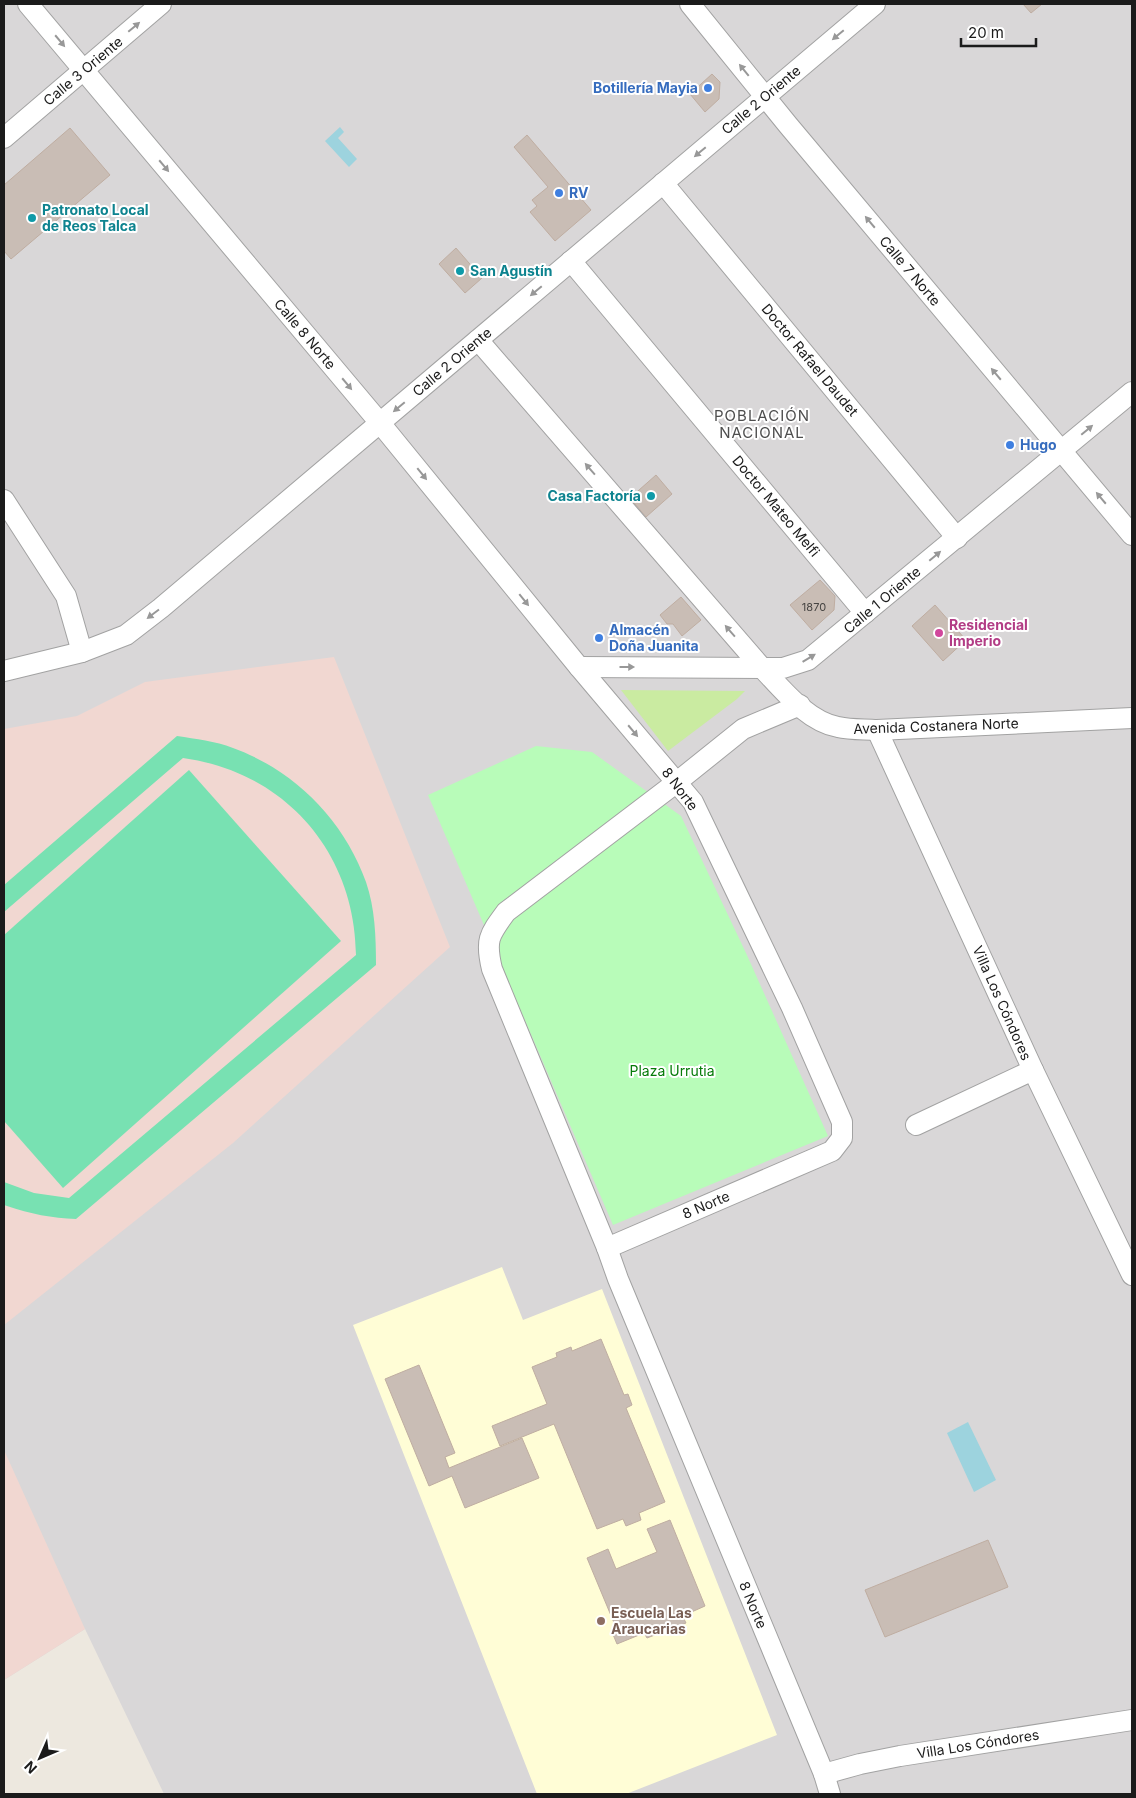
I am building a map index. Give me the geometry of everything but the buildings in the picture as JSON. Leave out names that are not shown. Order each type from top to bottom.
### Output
[{"type":"street","name":"Calle 8 Norte","points":[[28,4],[380,423],[579,667]]},
{"type":"street","name":"Calle 3 Oriente","points":[[4,138],[161,4]]},
{"type":"street","name":"Calle 7 Norte","points":[[690,4],[765,97],[1132,536]]},
{"type":"street","name":"Calle 2 Oriente","points":[[4,671],[82,652],[126,634],[161,608],[875,4]]},
{"type":"street","name":"Doctor Rafael Daudet","points":[[664,183],[957,538]]},
{"type":"street","name":"Doctor Mateo Melfi","points":[[571,261],[866,613]]},
{"type":"street","name":"Avenida Costanera Norte","points":[[478,340],[762,668],[813,716],[838,728],[877,730],[1132,718]]},
{"type":"street","name":"Calle 1 Oriente","points":[[579,667],[783,668],[808,660],[1132,392]]},
{"type":"street","points":[[4,500],[66,596],[82,652]]},
{"type":"street","name":"8 Norte","points":[[579,667],[693,802],[792,1008],[842,1122],[842,1138],[832,1151],[607,1248],[618,1279],[824,1774],[830,1794]]},
{"type":"street","points":[[607,1248],[492,969],[488,952],[489,937],[506,912],[678,782],[743,729],[800,705]]},
{"type":"street","name":"Villa Los Cóndores","points":[[877,730],[1033,1070],[1132,1275]]},
{"type":"street","points":[[916,1125],[1033,1070]]},
{"type":"street","name":"Villa Los Cóndores","points":[[824,1774],[900,1756],[1132,1720]]},
{"type":"shaded area","points":[[4,4],[1132,4],[1132,1794],[164,1794],[85,1629],[4,1680]]},
{"type":"shaded area","points":[[334,657],[450,947],[233,1143],[4,1325],[4,729],[77,716],[145,682]]},
{"type":"shaded area","name":"Escuela Las Araucarias","points":[[502,1267],[523,1320],[602,1289],[777,1735],[626,1794],[537,1794],[353,1325]]},
{"type":"shaded area","points":[[4,1450],[85,1629],[4,1680]]},
{"type":"green space","points":[[621,690],[745,691],[668,751]]},
{"type":"green space","points":[[177,736],[205,740],[233,748],[255,758],[296,784],[330,818],[345,838],[366,882],[373,912],[376,965],[76,1219],[41,1215],[4,1205],[4,1182],[34,1193],[69,1198],[356,955],[352,918],[343,883],[328,851],[307,823],[282,799],[253,780],[220,766],[183,758],[4,912],[4,885]]},
{"type":"green space","name":"Plaza Urrutia","points":[[536,746],[592,752],[681,816],[746,953],[828,1136],[613,1225],[428,795]]},
{"type":"green space","points":[[189,770],[341,941],[63,1188],[4,1121],[4,935]]},
{"type":"water","points":[[340,127],[344,132],[338,138],[357,159],[349,167],[325,141]]},
{"type":"water","points":[[968,1422],[996,1480],[974,1492],[947,1433]]},
{"type":"place","name":"Botillería Mayia","points":[[708,88]]},
{"type":"place","name":"RV","points":[[559,193]]},
{"type":"place","name":"Patronato Local de Reos Talca","points":[[32,218]]},
{"type":"place","name":"San Agustín","points":[[460,271]]},
{"type":"place","name":"Hugo","points":[[1010,445]]},
{"type":"place","name":"Casa Factoría","points":[[651,496]]},
{"type":"place","name":"Residencial Imperio","points":[[939,633]]},
{"type":"place","name":"Almacén Doña Juanita","points":[[599,638]]},
{"type":"place","name":"Escuela Las Araucarias","points":[[601,1621]]},
{"type":"district","name":"POBLACIÓN NACIONAL","points":[[762,424]]}]
